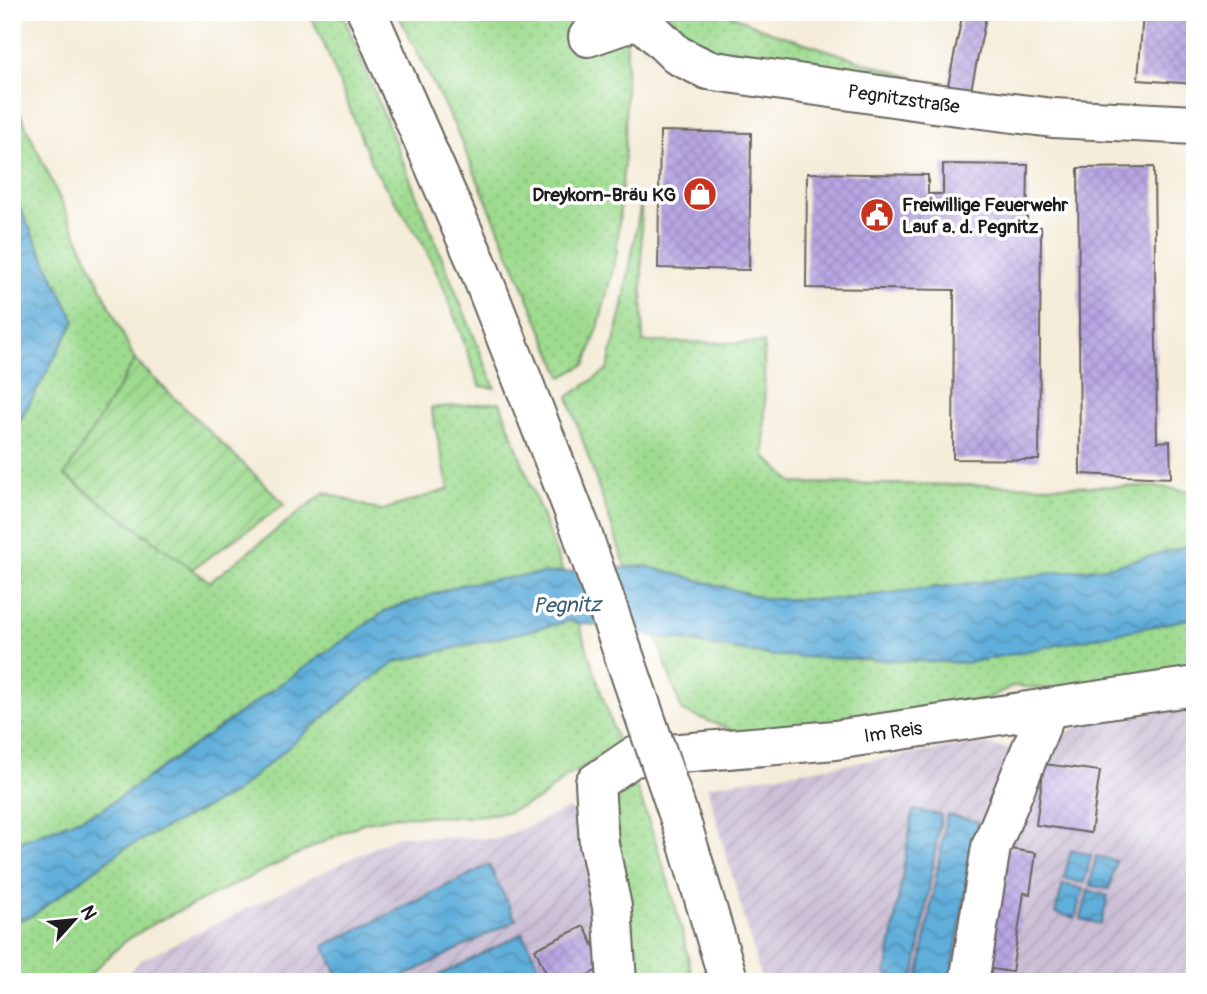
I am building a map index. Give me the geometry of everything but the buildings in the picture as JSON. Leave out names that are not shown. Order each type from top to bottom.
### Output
[{"type":"main road","points":[[367,12],[428,149],[511,348],[580,527],[683,828],[729,982]]},
{"type":"main road","points":[[588,37],[638,16]]},
{"type":"main road","name":"Pegnitzstraße","points":[[638,16],[677,55],[708,70],[1053,118],[1195,124]]},
{"type":"main road","name":"Im Reis","points":[[617,982],[612,907],[599,844],[595,783],[633,757],[835,740],[1195,686]]},
{"type":"main road","points":[[969,982],[992,847],[1048,708]]},
{"type":"shaded area","points":[[1195,705],[1195,982],[762,982],[707,786],[982,743],[1017,751],[1052,744],[1082,724]]},
{"type":"shaded area","points":[[568,809],[593,819],[594,832],[618,837],[635,982],[120,982],[141,960],[398,836],[499,839]]},
{"type":"green space","points":[[309,12],[342,12],[495,388],[480,386],[444,288],[423,244],[373,167]]},
{"type":"green space","points":[[397,12],[616,12],[627,30],[625,151],[616,257],[586,364],[562,377],[456,129]]},
{"type":"green space","points":[[667,12],[724,12],[768,31],[923,81],[715,52],[680,29]]},
{"type":"green space","points":[[12,96],[135,360],[65,476],[210,582],[325,492],[380,511],[449,489],[431,408],[500,402],[563,572],[464,584],[387,610],[101,810],[12,845],[12,435],[74,321],[12,192]]},
{"type":"green space","points":[[641,201],[643,342],[764,343],[765,456],[793,483],[1161,487],[1195,492],[1195,544],[1113,566],[840,599],[768,599],[646,566],[626,568],[568,397],[607,370],[622,311]]},
{"type":"green space","points":[[135,360],[285,504],[192,569],[65,475]]},
{"type":"green space","points":[[1195,618],[1195,674],[1094,692],[1013,686],[961,711],[750,737],[682,711],[656,636],[774,656],[1150,626]]},
{"type":"green space","points":[[570,621],[579,624],[619,747],[566,777],[540,799],[508,812],[466,817],[396,816],[363,823],[156,922],[124,942],[82,982],[12,982],[12,922],[33,915],[123,849],[233,794],[349,696],[396,662]]},
{"type":"green space","points":[[631,772],[666,875],[693,982],[635,982],[618,838],[605,834],[605,793]]},
{"type":"water","points":[[12,192],[75,321],[12,435]]},
{"type":"water","name":"Pegnitz","points":[[1195,544],[1195,618],[967,663],[774,656],[570,621],[396,662],[349,696],[233,794],[123,849],[33,915],[12,922],[12,845],[101,810],[387,610],[464,584],[537,574],[646,566],[767,599],[840,599],[1113,566]]},
{"type":"water","points":[[913,810],[941,815],[914,980],[886,975]]},
{"type":"water","points":[[947,815],[978,821],[950,982],[918,980]]},
{"type":"water","points":[[1071,850],[1091,855],[1084,883],[1064,878]]},
{"type":"water","points":[[1096,856],[1116,861],[1109,889],[1090,885]]},
{"type":"water","points":[[489,865],[516,920],[393,982],[341,982],[324,946]]},
{"type":"water","points":[[1063,884],[1083,889],[1075,918],[1055,913]]},
{"type":"water","points":[[1088,891],[1108,896],[1101,924],[1081,919]]},
{"type":"water","points":[[523,933],[546,982],[426,982]]},
{"type":"place","name":"Dreykorn-Bräu KG","points":[[700,194]]},
{"type":"place","name":"Freiwillige Feuerwehr Lauf a. d. Pegnitz","points":[[877,215]]}]
